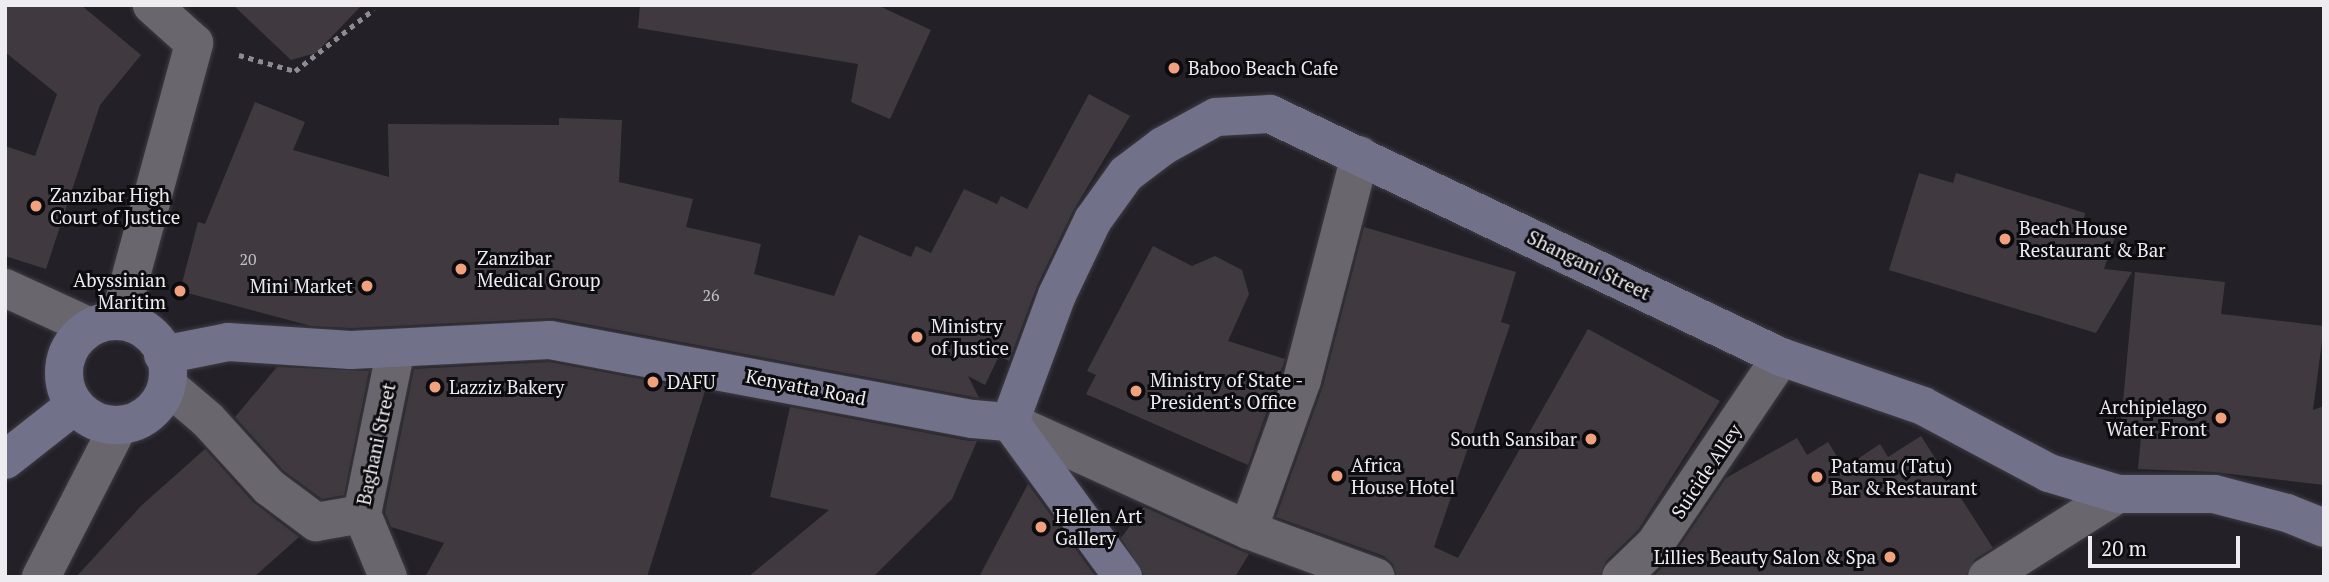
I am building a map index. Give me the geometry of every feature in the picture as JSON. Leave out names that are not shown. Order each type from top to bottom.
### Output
[{"type":"main road","name":"Shangani Street","points":[[1010,422],[1057,295],[1093,220],[1126,174],[1163,146],[1216,117],[1270,114],[1782,357],[1923,406],[2049,472],[2118,494],[2214,494],[2287,513],[2324,528]]},
{"type":"main road","points":[[104,324],[146,330],[165,370],[149,413],[119,425],[102,424],[75,405],[64,378],[64,364],[78,337],[104,324]]},
{"type":"main road","name":"Kenyatta Road","points":[[165,370],[228,342],[351,350],[550,340],[973,419],[1010,422]]},
{"type":"main road","points":[[5,460],[75,405]]},
{"type":"main road","points":[[1010,422],[1123,577]]},
{"type":"street","points":[[5,288],[104,324],[194,43],[152,5]]},
{"type":"street","points":[[1248,530],[1302,380],[1360,155]]},
{"type":"street","name":"Baghani Street","points":[[388,577],[362,514],[396,348]]},
{"type":"street","name":"Suicide Alley","points":[[1621,577],[1656,544],[1782,357]]},
{"type":"street","points":[[165,370],[269,487],[316,522],[362,514]]},
{"type":"street","points":[[1010,422],[1248,530],[1319,567],[1376,577]]},
{"type":"street","points":[[41,577],[119,425]]},
{"type":"street","points":[[1987,577],[2118,494]]},
{"type":"path","points":[[194,43],[295,71],[317,57],[374,9]]},
{"type":"path","points":[[310,54],[317,57]]},
{"type":"building","points":[[5,5],[81,5],[141,55],[100,105],[46,269],[5,256],[5,146],[35,156],[57,94],[5,52]]},
{"type":"building","points":[[233,5],[362,5],[316,53],[291,60]]},
{"type":"building","points":[[640,5],[877,5],[931,30],[890,119],[851,102],[858,64],[638,28]]},
{"type":"building","points":[[1089,94],[1130,116],[1073,211],[1037,286],[1009,361],[999,356],[985,385],[968,376],[979,398],[554,318],[351,328],[311,326],[180,291],[198,222],[205,224],[255,102],[305,122],[293,150],[389,177],[388,124],[559,125],[559,118],[622,120],[619,182],[693,199],[686,227],[761,244],[754,274],[834,296],[859,235],[911,257],[916,246],[931,253],[964,189],[997,204],[1001,196],[1027,209]]},
{"type":"building","points":[[1919,173],[1953,183],[1956,173],[2085,213],[2083,223],[2116,234],[2104,269],[2132,272],[2096,333],[1889,270]]},
{"type":"building","points":[[1364,227],[1516,272],[1501,322],[1510,325],[1434,547],[1458,558],[1588,329],[1720,401],[1638,530],[1606,561],[1600,577],[1397,577],[1393,564],[1384,556],[1276,517],[1323,386]]},
{"type":"building","points":[[1153,246],[1192,266],[1215,256],[1242,270],[1249,294],[1228,341],[1285,359],[1248,465],[1086,394],[1096,375],[1087,371]]},
{"type":"building","points":[[2135,272],[2225,282],[2221,314],[2324,326],[2313,410],[2324,406],[2324,485],[2214,472],[2138,469],[2142,426],[2121,424]]},
{"type":"building","points":[[549,362],[705,391],[647,577],[425,577],[444,543],[391,527],[385,512],[414,369]]},
{"type":"building","points":[[277,367],[369,371],[344,495],[322,499],[284,471],[235,417]]},
{"type":"building","points":[[790,407],[977,441],[952,499],[873,577],[748,577],[829,510],[770,497]]},
{"type":"building","points":[[1921,436],[1993,548],[1975,559],[1965,577],[1653,577],[1673,556],[1726,478],[1797,438],[1807,455],[1828,442],[1844,468],[1880,444],[1888,457]]},
{"type":"building","points":[[205,449],[253,502],[299,537],[254,577],[76,577],[142,505]]},
{"type":"building","points":[[1028,484],[1096,577],[979,577]]},
{"type":"building","points":[[1144,507],[1249,554],[1235,577],[1145,577],[1121,538]]},
{"type":"place","name":"Baboo Beach Cafe","points":[[1174,68]]},
{"type":"place","name":"Zanzibar High Court of Justice","points":[[36,206]]},
{"type":"place","name":"Beach House Restaurant & Bar","points":[[2005,239]]},
{"type":"place","name":"Zanzibar Medical Group","points":[[461,269]]},
{"type":"place","name":"Mini Market","points":[[367,286]]},
{"type":"place","name":"Abyssinian Maritim","points":[[180,291]]},
{"type":"place","name":"Ministry of Justice","points":[[917,337]]},
{"type":"place","name":"DAFU","points":[[653,382]]},
{"type":"place","name":"Lazziz Bakery","points":[[435,387]]},
{"type":"place","name":"Ministry of State - President's Office","points":[[1136,391]]},
{"type":"place","name":"Archipielago Water Front","points":[[2221,418]]},
{"type":"place","name":"South Sansibar","points":[[1591,439]]},
{"type":"place","name":"Africa House Hotel","points":[[1337,476]]},
{"type":"place","name":"Patamu (Tatu) Bar & Restaurant","points":[[1817,477]]},
{"type":"place","name":"Hellen Art Gallery","points":[[1041,527]]},
{"type":"place","name":"Lillies Beauty Salon & Spa","points":[[1890,557]]}]
